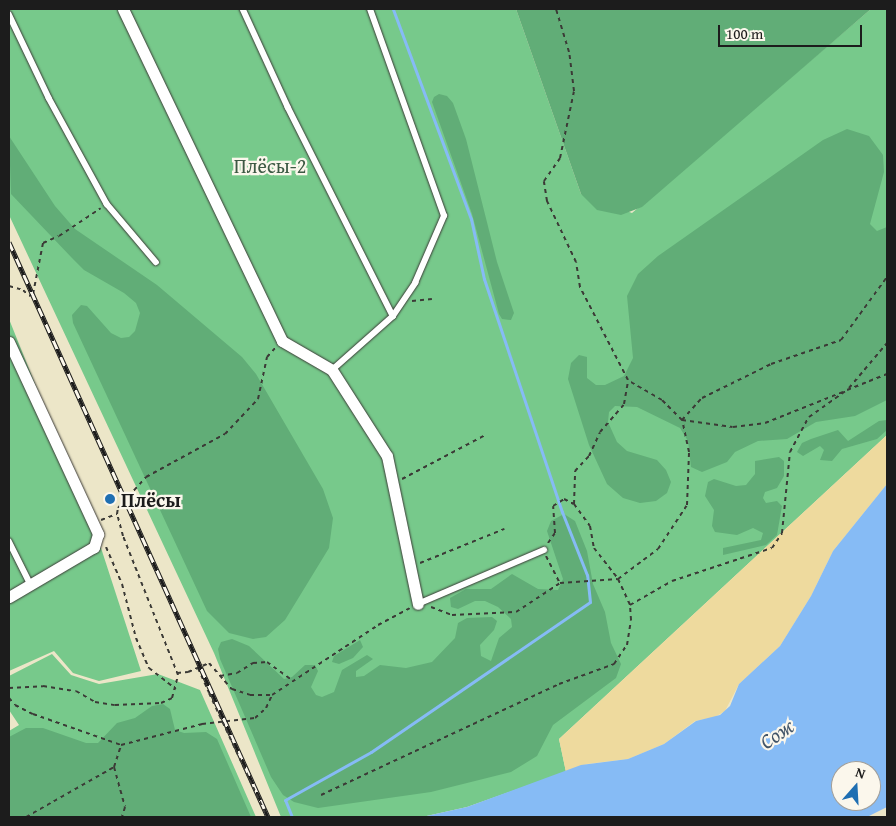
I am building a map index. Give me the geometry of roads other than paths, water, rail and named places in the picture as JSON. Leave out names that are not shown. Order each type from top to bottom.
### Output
[{"type":"street","points":[[123,9],[282,340],[332,370],[387,456],[418,604]]},
{"type":"street","points":[[9,342],[94,522],[98,541],[94,547],[30,583],[9,598]]},
{"type":"lane","points":[[243,9],[288,107],[393,316]]},
{"type":"lane","points":[[332,370],[393,316],[415,283],[444,216],[370,9]]},
{"type":"lane","points":[[9,14],[49,98],[107,204],[156,262]]},
{"type":"lane","points":[[9,542],[30,583]]},
{"type":"lane","points":[[418,604],[544,550]]},
{"type":"water","name":"Сож","points":[[887,484],[887,807],[881,810],[881,761],[831,761],[831,811],[879,811],[867,817],[422,817],[467,807],[581,765],[628,759],[664,744],[696,721],[720,715],[730,706],[739,684],[780,646],[811,596],[833,551]]},
{"type":"waterway","points":[[292,817],[285,800],[371,752],[590,602],[587,575],[562,512],[484,279],[471,219],[393,9]]},
{"type":"railway","points":[[9,242],[268,817]]},
{"type":"place","name":"Плёсы","points":[[110,499]]},
{"type":"park label","name":"Плёсы-2","points":[[270,165]]}]
